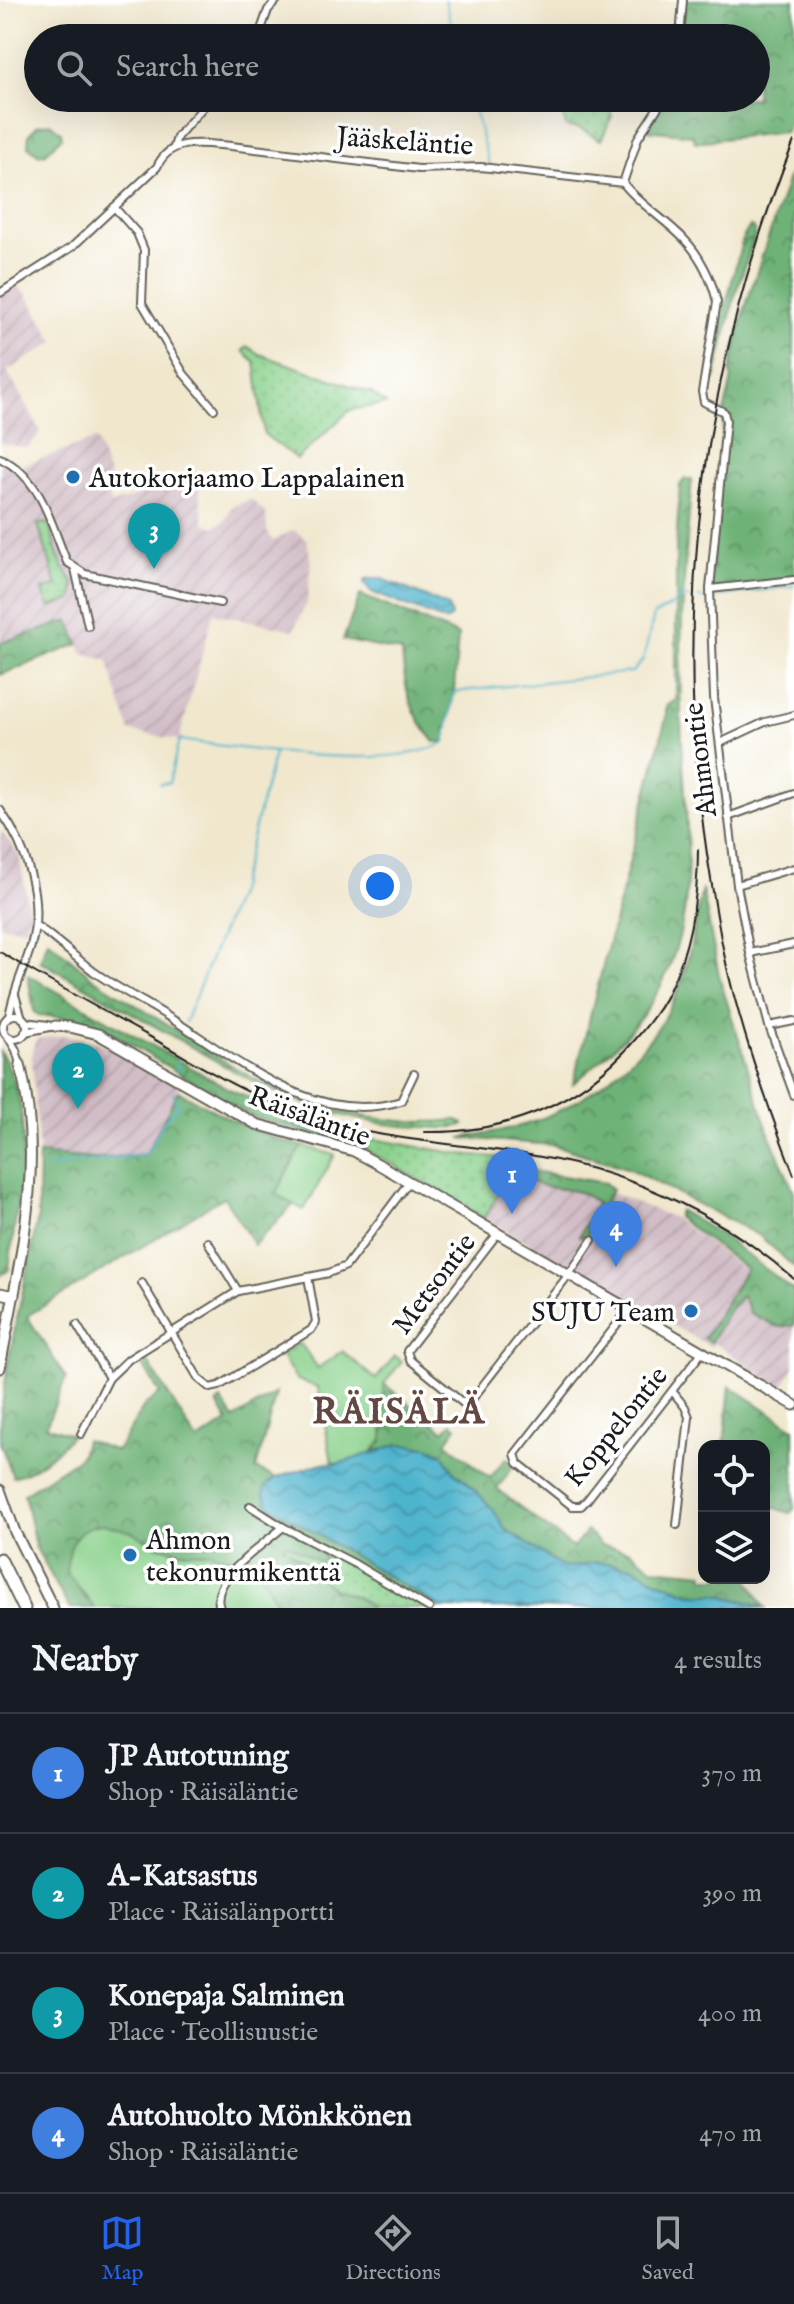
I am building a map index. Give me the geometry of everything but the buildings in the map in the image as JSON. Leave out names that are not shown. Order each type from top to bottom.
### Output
[{"type":"highway","points":[[0,1559],[24,1608]]},
{"type":"street","points":[[263,24],[268,10],[277,0]]},
{"type":"street","points":[[681,24],[683,0]]},
{"type":"street","points":[[0,293],[72,247],[157,167],[163,154],[174,147],[177,137],[199,112]]},
{"type":"street","points":[[623,183],[638,138],[655,112]]},
{"type":"street","name":"Jääskeläntie","points":[[174,147],[201,143],[419,169],[481,167],[623,183]]},
{"type":"street","name":"Ahmontie","points":[[623,183],[645,207],[684,239],[714,288],[717,309],[702,392],[704,402],[724,412],[726,421],[710,589],[711,668],[737,885],[750,953],[769,1026],[794,1095]]},
{"type":"street","points":[[114,207],[137,233],[144,250],[142,303],[184,374],[214,409]]},
{"type":"street","points":[[0,458],[17,470],[40,494],[49,510],[67,562],[75,569],[85,574],[220,603]]},
{"type":"street","points":[[75,569],[88,626]]},
{"type":"street","points":[[710,589],[794,580]]},
{"type":"street","points":[[720,743],[765,722],[794,715]]},
{"type":"street","points":[[728,817],[794,793]]},
{"type":"street","points":[[0,810],[11,825],[30,870],[35,925],[33,942],[3,1033],[16,1050],[20,1064],[31,1119],[32,1148],[29,1217],[0,1368]]},
{"type":"street","points":[[737,885],[794,868]]},
{"type":"street","points":[[35,925],[106,980],[165,1014],[238,1064],[292,1091],[370,1108],[401,1101],[414,1074]]},
{"type":"street","points":[[750,953],[794,944]]},
{"type":"street","points":[[14,993],[24,1020],[20,1064]]},
{"type":"street","points":[[5,1020],[16,1016],[55,1026]]},
{"type":"street","points":[[769,1026],[794,1021]]},
{"type":"street","points":[[3,1033],[17,1039],[24,1034],[55,1026]]},
{"type":"street","name":"Räisäläntie","points":[[55,1026],[98,1034],[256,1124],[354,1151],[794,1405]]},
{"type":"street","points":[[81,1434],[109,1378],[129,1359],[238,1291],[329,1273],[346,1266],[409,1182]]},
{"type":"street","name":"Metsontie","points":[[498,1233],[407,1351],[408,1359],[461,1402],[467,1403],[473,1398],[570,1273]]},
{"type":"street","points":[[570,1273],[592,1240]]},
{"type":"street","points":[[208,1242],[238,1291]]},
{"type":"street","points":[[142,1283],[204,1385],[210,1388],[219,1386],[311,1330],[316,1322],[308,1277]]},
{"type":"street","points":[[0,1293],[14,1296]]},
{"type":"street","name":"Koppelontie","points":[[629,1309],[518,1449],[516,1460],[570,1504],[581,1506],[703,1351]]},
{"type":"street","points":[[77,1325],[109,1378]]},
{"type":"street","points":[[673,1392],[689,1417],[677,1525]]},
{"type":"street","points":[[0,1490],[15,1532],[53,1608]]},
{"type":"street","points":[[250,1506],[429,1608]]},
{"type":"street","points":[[220,1608],[217,1602],[220,1592],[235,1567],[283,1527]]},
{"type":"shaded area","points":[[15,284],[26,294],[55,342],[7,371],[41,432],[27,448],[0,443],[0,293]]},
{"type":"shaded area","points":[[96,439],[113,487],[109,495],[111,504],[197,477],[204,523],[214,527],[225,521],[232,507],[251,499],[266,514],[267,531],[273,541],[294,530],[307,540],[311,564],[307,603],[293,630],[213,613],[179,740],[130,731],[107,660],[83,654],[69,621],[0,643],[0,454],[21,466]]},
{"type":"shaded area","points":[[0,829],[19,855],[30,915],[25,928],[0,926]]},
{"type":"shaded area","points":[[64,1035],[97,1042],[150,1064],[182,1082],[147,1154],[95,1159],[39,1154],[32,1058],[34,1044],[37,1039]]},
{"type":"shaded area","points":[[511,1173],[547,1187],[598,1187],[674,1218],[794,1307],[794,1367],[782,1388],[714,1343],[711,1347],[484,1218]]},
{"type":"green space","points":[[683,0],[794,0],[794,113],[785,132],[695,142],[693,135],[648,130],[654,112],[770,112],[770,24],[681,24]]},
{"type":"green space","points":[[560,112],[611,112],[601,140],[579,128],[567,127]]},
{"type":"green space","points":[[50,123],[61,132],[62,137],[46,153],[39,155],[28,146],[29,134],[38,125]]},
{"type":"green space","points":[[789,175],[794,176],[794,580],[710,589],[724,412],[732,379],[730,371],[744,311]]},
{"type":"green space","points":[[750,226],[755,230],[754,239],[734,299],[715,379],[709,377],[710,365],[743,238]]},
{"type":"green space","points":[[247,346],[259,354],[371,393],[386,404],[350,410],[297,459],[264,434],[255,362],[243,351]]},
{"type":"green space","points":[[685,479],[692,479],[681,656],[688,864],[682,923],[667,973],[647,1010],[621,1041],[573,1084],[666,718],[666,706],[676,700],[676,547],[680,485]]},
{"type":"green space","points":[[46,523],[74,588],[72,600],[49,607],[43,590],[57,586],[38,524]]},
{"type":"green space","points":[[360,595],[458,635],[454,692],[445,742],[435,742],[414,711],[407,690],[402,652],[343,640]]},
{"type":"green space","points":[[69,621],[79,644],[0,675],[0,643]]},
{"type":"green space","points":[[702,889],[720,980],[769,1134],[794,1192],[794,1267],[760,1236],[630,1169],[554,1145],[461,1138],[516,1127],[556,1112],[599,1086],[638,1053],[668,1012],[678,990]]},
{"type":"green space","points":[[48,940],[93,978],[231,1065],[225,1066],[40,961]]},
{"type":"green space","points":[[28,975],[229,1089],[326,1130],[355,1136],[353,1146],[251,1116],[113,1034],[76,1019],[38,1015],[34,1011]]},
{"type":"green space","points":[[0,1051],[20,1103],[23,1130],[20,1186],[9,1270],[0,1276]]},
{"type":"green space","points":[[231,1065],[283,1092],[340,1111],[399,1121],[457,1120],[464,1124],[446,1128],[400,1126],[347,1117],[272,1091],[225,1066]]},
{"type":"green space","points":[[178,1091],[254,1130],[302,1146],[275,1194],[294,1204],[254,1245],[224,1197],[27,1316],[66,1378],[46,1426],[72,1435],[38,1466],[13,1477],[0,1442],[0,1421],[8,1362],[38,1217],[39,1154],[94,1159],[146,1154]]},
{"type":"green space","points":[[355,1136],[461,1154],[515,1159],[508,1167],[511,1173],[484,1218],[367,1150],[353,1146]]},
{"type":"green space","points":[[302,1146],[335,1155],[304,1210],[275,1194]]},
{"type":"green space","points":[[508,1167],[605,1183],[612,1190],[586,1236],[579,1236],[597,1204],[580,1193],[530,1181],[511,1173]]},
{"type":"green space","points":[[679,1210],[721,1235],[794,1291],[794,1325],[778,1327],[750,1313],[742,1295],[729,1309],[710,1343],[704,1338],[746,1269],[677,1217]]},
{"type":"green space","points":[[300,1343],[318,1368],[342,1351],[376,1379],[395,1356],[402,1361],[384,1384],[383,1440],[371,1453],[338,1464],[332,1462],[318,1387],[297,1380],[281,1355]]},
{"type":"green space","points":[[145,1357],[197,1441],[228,1422],[217,1403],[221,1400],[234,1419],[276,1393],[256,1469],[276,1478],[265,1487],[270,1506],[442,1608],[429,1608],[312,1542],[324,1558],[320,1562],[286,1543],[283,1546],[319,1572],[333,1589],[357,1597],[371,1608],[278,1608],[264,1579],[241,1560],[158,1547],[132,1532],[81,1593],[95,1608],[69,1608],[35,1546],[24,1494],[77,1459],[85,1440],[117,1451],[145,1405],[160,1394],[140,1360]]},
{"type":"green space","points":[[384,1384],[444,1431],[452,1423],[457,1427],[446,1442],[490,1478],[506,1458],[514,1465],[497,1489],[573,1548],[587,1531],[601,1545],[631,1551],[652,1568],[698,1572],[698,1584],[751,1584],[764,1606],[717,1594],[691,1594],[651,1578],[634,1567],[599,1562],[564,1568],[505,1529],[492,1508],[455,1473],[442,1453],[399,1444],[375,1450],[383,1440]]},
{"type":"green space","points":[[730,1386],[794,1428],[794,1509],[790,1513],[770,1506],[770,1440],[725,1440]]},
{"type":"green space","points":[[103,1524],[132,1532],[158,1547],[184,1552],[210,1552],[241,1560],[264,1579],[278,1608],[95,1608],[66,1572],[74,1539],[85,1529]]},
{"type":"green space","points":[[311,1541],[429,1608],[371,1608],[357,1597],[333,1589],[319,1572],[283,1546],[286,1543],[324,1558]]},
{"type":"water","points":[[380,578],[448,606],[451,617],[445,621],[371,592],[364,583],[366,579]]},
{"type":"water","points":[[399,1444],[427,1447],[442,1453],[455,1473],[492,1508],[505,1529],[564,1568],[599,1562],[634,1567],[651,1578],[690,1594],[717,1594],[767,1608],[442,1608],[270,1506],[264,1495],[265,1487],[276,1478],[322,1463],[338,1464]]},
{"type":"waterway","points":[[445,0],[451,24]]},
{"type":"waterway","points":[[475,112],[489,164]]},
{"type":"waterway","points":[[714,597],[794,586]]},
{"type":"waterway","points":[[160,784],[169,783],[179,740],[316,756],[391,756],[422,751],[445,742],[454,692],[632,672],[643,660],[654,615],[673,605],[677,598],[689,598]]},
{"type":"waterway","points":[[699,598],[705,598]]},
{"type":"waterway","points":[[185,1022],[238,892],[274,754]]},
{"type":"waterway","points":[[177,1073],[178,1058]]},
{"type":"waterway","points":[[47,1167],[147,1154],[164,1121],[178,1106],[173,1092]]},
{"type":"railway","points":[[794,141],[762,227],[737,314],[717,402],[702,492],[694,581],[692,672],[697,763],[707,854],[723,948],[749,1046],[794,1175]]},
{"type":"railway","points":[[424,1132],[484,1127],[513,1120],[566,1098],[613,1063],[653,1017],[677,974],[692,922],[698,850]]},
{"type":"railway","points":[[0,952],[226,1080],[288,1110],[366,1132],[541,1157],[609,1174],[643,1186],[708,1217],[794,1279]]},
{"type":"place","name":"Autokorjaamo Lappalainen","points":[[73,477]]},
{"type":"place","name":"Konepaja Salminen","points":[[154,569]]},
{"type":"place","name":"A-Katsastus","points":[[78,1109]]},
{"type":"place","name":"JP Autotuning","points":[[512,1214]]},
{"type":"place","name":"Autohuolto Mönkkönen","points":[[616,1267]]},
{"type":"place","name":"SUJU Team","points":[[691,1311]]},
{"type":"place","name":"Ahmon tekonurmikenttä","points":[[130,1555]]},
{"type":"district","name":"RÄISÄLÄ","points":[[399,1410]]}]
